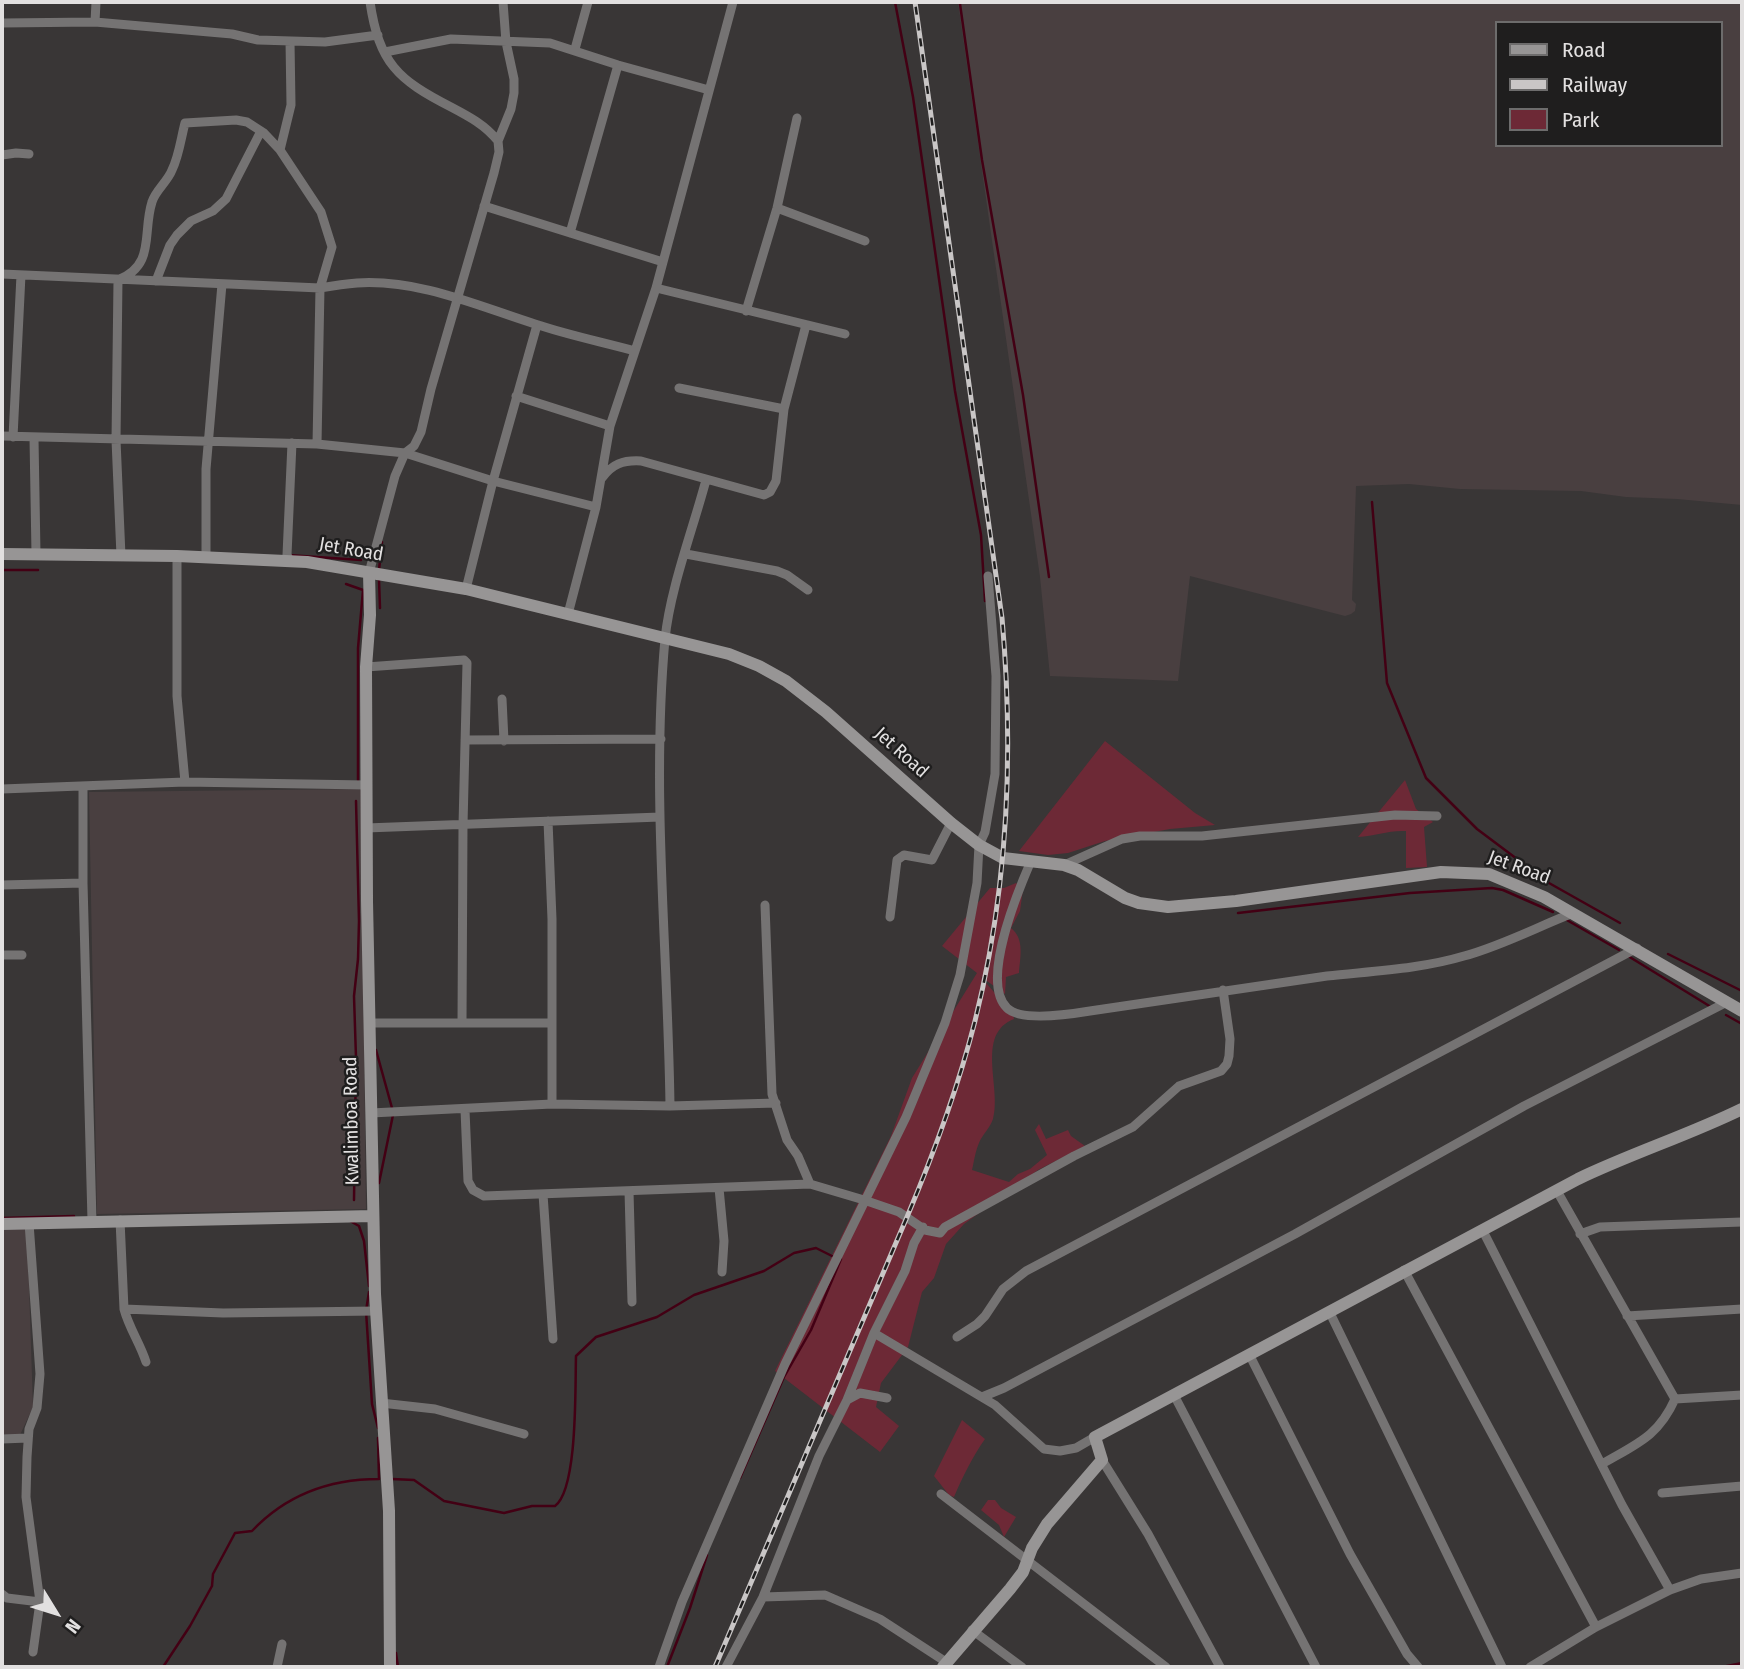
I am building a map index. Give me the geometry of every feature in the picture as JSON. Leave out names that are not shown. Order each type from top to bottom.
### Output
[{"type":"street","points":[[95,22],[96,2]]},
{"type":"street","points":[[370,2],[379,36],[395,71],[411,85],[487,128],[498,141]]},
{"type":"street","points":[[369,573],[394,476],[405,453],[414,446],[421,432],[497,162],[498,141],[511,109],[514,79],[506,42],[503,2]]},
{"type":"street","points":[[575,49],[588,2]]},
{"type":"street","points":[[568,614],[596,507],[610,426],[656,288],[733,2]]},
{"type":"street","points":[[2,23],[95,22],[232,34],[258,40],[325,42],[379,36]]},
{"type":"street","points":[[385,52],[451,39],[550,43],[709,90]]},
{"type":"street","points":[[280,150],[291,105],[290,41]]},
{"type":"street","points":[[570,233],[618,65]]},
{"type":"street","points":[[746,311],[777,208],[797,118]]},
{"type":"street","points":[[118,280],[136,270],[142,260],[152,200],[174,168],[186,123],[236,120],[247,122],[261,131],[280,150],[321,212],[332,247],[320,288],[317,443]]},
{"type":"street","points":[[156,281],[170,245],[177,235],[191,221],[213,211],[226,199],[261,131]]},
{"type":"street","points":[[2,155],[29,154]]},
{"type":"street","points":[[484,206],[663,262]]},
{"type":"street","points":[[777,208],[864,241]]},
{"type":"street","points":[[2,274],[320,288],[359,283],[387,284],[425,289],[460,298],[537,325],[635,351]]},
{"type":"street","points":[[13,437],[21,275]]},
{"type":"street","points":[[118,280],[116,440],[121,556]]},
{"type":"street","points":[[206,557],[208,442],[222,284]]},
{"type":"street","points":[[656,288],[845,334]]},
{"type":"street","points":[[466,589],[537,325]]},
{"type":"street","points":[[601,479],[608,468],[620,462],[632,461],[764,495],[769,492],[776,481],[784,409],[806,325]]},
{"type":"street","points":[[679,388],[784,409]]},
{"type":"street","points":[[516,396],[610,426]]},
{"type":"street","points":[[2,436],[317,443],[405,453],[493,481],[596,507]]},
{"type":"street","points":[[34,438],[36,554]]},
{"type":"street","points":[[290,561],[287,555],[292,443]]},
{"type":"street","points":[[670,1106],[660,817],[665,638],[671,606],[706,480]]},
{"type":"street","name":"Jet Road","points":[[2,554],[177,556],[290,561],[466,589],[729,654],[786,681],[826,712],[951,823],[979,845],[1003,858],[1064,865],[1078,870],[1125,898],[1168,907],[1236,901],[1441,872],[1489,874],[1544,897],[1637,948],[1742,1011]]},
{"type":"street","points":[[686,554],[777,571],[808,590]]},
{"type":"street","points":[[177,556],[177,696],[185,782]]},
{"type":"street","name":"Kwalimboa Road","points":[[369,573],[366,828],[371,1114],[376,1311],[388,1511],[390,1667]]},
{"type":"street","points":[[659,1667],[682,1602],[785,1364],[906,1118],[954,997],[977,883],[979,845],[985,832],[995,774],[996,676],[988,576]]},
{"type":"street","points":[[366,667],[465,660],[467,663],[462,1023]]},
{"type":"street","points":[[502,699],[504,741]]},
{"type":"street","points":[[465,740],[661,739]]},
{"type":"street","points":[[2,789],[185,782],[366,785]]},
{"type":"street","points":[[83,787],[92,1220]]},
{"type":"street","points":[[1064,865],[1122,839],[1140,836],[1202,836],[1395,815],[1437,816]]},
{"type":"street","points":[[366,828],[660,817]]},
{"type":"street","points":[[548,821],[552,919],[552,1104]]},
{"type":"street","points":[[890,917],[897,860],[904,855],[932,860],[951,823]]},
{"type":"street","points":[[1031,861],[1006,928],[997,987],[1008,1010],[1026,1015],[1065,1015],[1223,990],[1427,964],[1464,956],[1573,913]]},
{"type":"street","points":[[2,886],[83,883]]},
{"type":"street","points":[[765,905],[772,1094],[787,1140],[798,1156],[810,1184]]},
{"type":"street","points":[[957,1337],[977,1324],[1003,1289],[1026,1271],[1637,948]]},
{"type":"street","points":[[2,955],[22,955]]},
{"type":"street","points":[[465,1110],[468,1181],[473,1190],[484,1196],[810,1184],[898,1212],[923,1227],[940,1233],[945,1227],[1028,1181],[1133,1127],[1179,1086],[1221,1071],[1227,1064],[1230,1040],[1223,990]]},
{"type":"street","points":[[982,1397],[1004,1388],[1295,1234],[1524,1105],[1727,1002]]},
{"type":"street","points":[[370,1023],[552,1023]]},
{"type":"street","points":[[371,1114],[552,1104],[670,1106],[776,1103]]},
{"type":"street","points":[[874,1333],[982,1397],[1044,1449],[1068,1450],[1250,1356],[1404,1270],[1614,1162],[1709,1125],[1742,1109]]},
{"type":"street","points":[[719,1188],[724,1241],[722,1272]]},
{"type":"street","points":[[629,1191],[632,1302]]},
{"type":"street","points":[[1557,1191],[1675,1398]]},
{"type":"street","points":[[544,1194],[553,1339]]},
{"type":"street","points":[[2,1224],[373,1216]]},
{"type":"street","points":[[120,1220],[124,1309],[146,1362]]},
{"type":"street","points":[[1580,1234],[1600,1227],[1742,1222]]},
{"type":"street","points":[[29,1223],[40,1374],[37,1408],[29,1429],[26,1497],[40,1602],[33,1652]]},
{"type":"street","points":[[726,1667],[763,1597],[819,1456],[847,1400],[874,1333],[905,1271],[914,1243],[923,1227]]},
{"type":"street","points":[[1483,1231],[1670,1590]]},
{"type":"street","points":[[1404,1270],[1596,1627]]},
{"type":"street","points":[[124,1309],[223,1313],[376,1311]]},
{"type":"street","points":[[1627,1316],[1742,1309]]},
{"type":"street","points":[[1330,1313],[1502,1667]]},
{"type":"street","points":[[1250,1356],[1350,1554],[1407,1654],[1418,1667]]},
{"type":"street","points":[[847,1400],[860,1393],[887,1398]]},
{"type":"street","points":[[1174,1395],[1316,1667]]},
{"type":"street","points":[[1675,1398],[1742,1395]]},
{"type":"street","points":[[1602,1464],[1653,1433],[1666,1418],[1675,1398]]},
{"type":"street","points":[[382,1403],[435,1409],[524,1434]]},
{"type":"street","points":[[1095,1437],[1102,1460],[1148,1534],[1220,1667]]},
{"type":"street","points":[[2,1439],[28,1438]]},
{"type":"street","points":[[763,1597],[825,1595],[880,1619],[944,1665],[1010,1589],[1023,1572],[1039,1536],[1056,1512],[1102,1460]]},
{"type":"street","points":[[1662,1493],[1742,1486]]},
{"type":"street","points":[[941,1494],[1166,1667]]},
{"type":"street","points":[[1530,1667],[1596,1627],[1670,1590],[1701,1579],[1742,1573]]},
{"type":"street","points":[[2,1594],[7,1598],[40,1602]]},
{"type":"street","points":[[972,1630],[1022,1667]]},
{"type":"street","points":[[277,1667],[282,1644]]},
{"type":"shaded area","points":[[958,2],[1742,2],[1742,505],[1581,491],[1460,489],[1409,484],[1356,486],[1352,600],[1356,604],[1355,611],[1351,614],[1345,616],[1190,576],[1178,681],[1050,676],[1040,577]]},
{"type":"shaded area","points":[[361,789],[366,1209],[97,1214],[89,792]]},
{"type":"shaded area","points":[[27,1226],[33,1407],[20,1435],[2,1435],[2,1229]]},
{"type":"green space","points":[[1105,741],[1195,813],[1215,825],[1170,829],[1105,841],[1068,853],[1048,855],[1019,851]]},
{"type":"green space","points":[[1405,780],[1416,809],[1433,822],[1424,827],[1427,867],[1406,868],[1406,831],[1358,837]]},
{"type":"green space","points":[[1016,883],[1023,889],[1020,911],[1011,928],[1020,943],[1019,973],[1006,977],[1005,994],[980,976],[1013,1014],[1014,1019],[1002,1026],[996,1037],[992,1063],[995,1092],[993,1119],[979,1143],[972,1170],[1009,1182],[1030,1169],[1047,1155],[1035,1130],[1039,1124],[1046,1139],[1068,1130],[1071,1136],[1085,1146],[1038,1170],[964,1224],[946,1244],[934,1278],[922,1292],[908,1347],[881,1383],[876,1407],[899,1426],[880,1452],[775,1371],[891,1136],[912,1078],[977,973],[942,946],[990,888],[1004,888]]},
{"type":"green space","points":[[962,1420],[985,1439],[954,1497],[949,1495],[934,1476]]},
{"type":"green space","points":[[988,1500],[995,1500],[1001,1508],[1016,1517],[1004,1537],[999,1525],[981,1510]]},
{"type":"waterway","points":[[895,2],[913,97],[955,391],[981,535],[985,601]]},
{"type":"waterway","points":[[960,4],[982,160],[1023,395],[1049,577]]},
{"type":"waterway","points":[[1372,502],[1387,683],[1426,778],[1477,829],[1549,883],[1620,923]]},
{"type":"waterway","points":[[379,570],[382,542]]},
{"type":"waterway","points":[[288,555],[361,560]]},
{"type":"waterway","points":[[2,570],[38,570]]},
{"type":"waterway","points":[[379,580],[380,608]]},
{"type":"waterway","points":[[346,584],[363,590],[358,648],[358,780]]},
{"type":"waterway","points":[[354,1200],[354,996],[359,921],[356,801]]},
{"type":"waterway","points":[[1238,913],[1410,893],[1492,888],[1503,890],[1553,912]]},
{"type":"waterway","points":[[1565,919],[1619,950]]},
{"type":"waterway","points":[[1668,954],[1742,991]]},
{"type":"waterway","points":[[1628,956],[1711,1007]]},
{"type":"waterway","points":[[1726,1015],[1742,1024]]},
{"type":"waterway","points":[[376,1050],[392,1108]]},
{"type":"waterway","points":[[379,1183],[393,1115]]},
{"type":"waterway","points":[[2,1218],[74,1216]]},
{"type":"waterway","points":[[350,1221],[359,1226],[364,1241],[369,1286]]},
{"type":"waterway","points":[[392,1479],[414,1480],[444,1501],[504,1513],[532,1506],[555,1506],[568,1480],[571,1459],[576,1356],[596,1337],[657,1317],[694,1295],[764,1271],[794,1253],[816,1248],[834,1257]]},
{"type":"waterway","points":[[740,1478],[784,1377],[811,1330],[841,1259]]},
{"type":"waterway","points":[[369,1292],[366,1311],[372,1404],[378,1428]]},
{"type":"waterway","points":[[163,1667],[212,1586],[213,1574],[235,1533],[252,1531],[279,1508],[310,1492],[343,1482],[379,1479],[378,1438]]},
{"type":"waterway","points":[[667,1667],[707,1555]]},
{"type":"waterway","points":[[396,1653],[398,1667]]},
{"type":"waterway","points":[[1722,1667],[1742,1663]]},
{"type":"railway","points":[[715,1667],[927,1169],[961,1071],[975,1021],[995,921],[1007,770],[1006,669],[1002,618],[915,2]]}]
